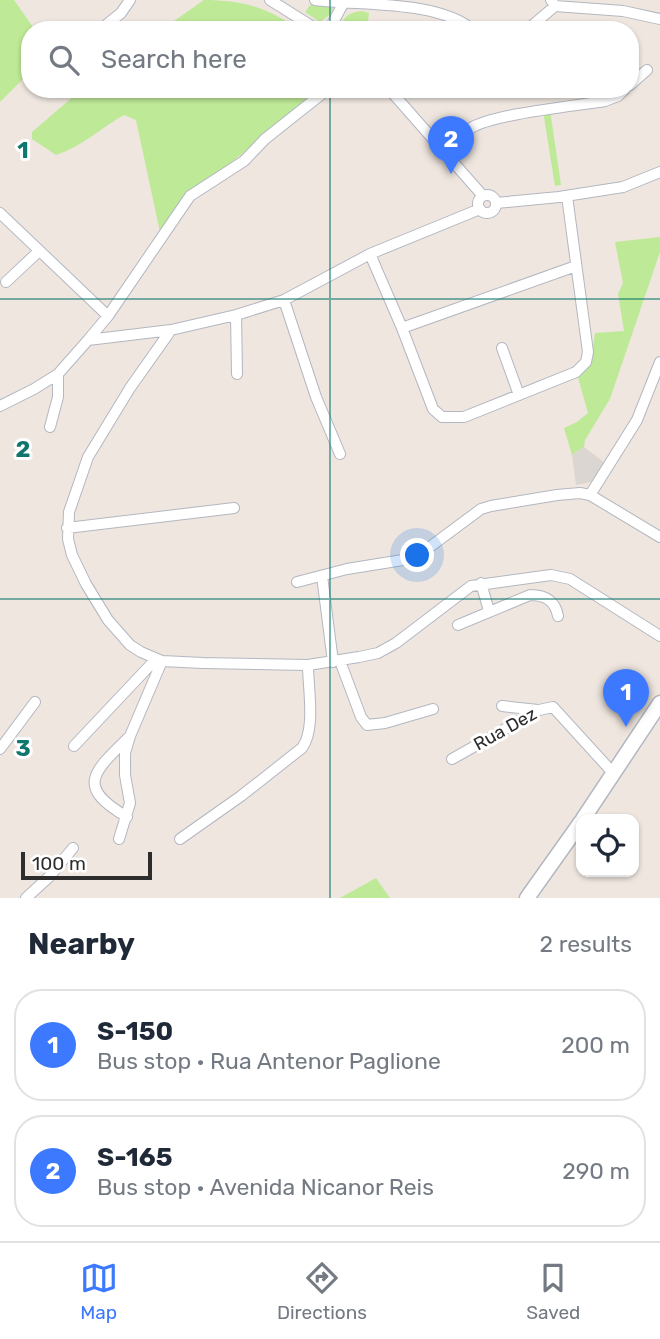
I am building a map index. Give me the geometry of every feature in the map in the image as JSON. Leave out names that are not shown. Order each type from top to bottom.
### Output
[{"type":"main road","points":[[587,814],[660,703]]},
{"type":"main road","points":[[527,898],[576,829]]},
{"type":"street","points":[[111,21],[130,0]]},
{"type":"street","points":[[270,0],[304,21]]},
{"type":"street","points":[[315,0],[441,12],[463,21]]},
{"type":"street","points":[[334,21],[344,2]]},
{"type":"street","points":[[536,21],[553,3],[623,10],[660,19]]},
{"type":"street","points":[[639,77],[647,70]]},
{"type":"street","points":[[0,405],[58,374],[108,316],[190,196],[244,161],[265,139],[316,98]]},
{"type":"street","points":[[397,98],[483,196],[491,196],[496,202],[495,208],[490,212],[480,209],[478,203],[483,196]]},
{"type":"street","points":[[450,159],[455,144],[473,127],[512,116],[610,98]]},
{"type":"street","points":[[496,202],[567,196],[623,187],[660,172]]},
{"type":"street","points":[[370,254],[402,328],[429,401],[437,414],[449,419],[464,418],[576,372],[586,362],[588,352],[567,196]]},
{"type":"street","points":[[88,340],[172,330],[284,300],[370,254],[480,209]]},
{"type":"street","points":[[0,214],[108,316]]},
{"type":"street","points":[[6,282],[39,251]]},
{"type":"street","points":[[402,328],[576,266]]},
{"type":"street","points":[[284,300],[316,397],[340,454]]},
{"type":"street","points":[[236,315],[237,374]]},
{"type":"street","points":[[172,330],[130,388],[88,457],[69,512],[67,528],[72,555],[95,601],[130,645],[159,659],[308,665],[336,662],[387,649],[462,591],[481,583],[551,575],[570,579],[660,636]]},
{"type":"street","points":[[502,348],[519,396]]},
{"type":"street","points":[[590,495],[637,420],[660,362]]},
{"type":"street","points":[[50,427],[58,397],[58,374]]},
{"type":"street","points":[[297,582],[347,569],[409,559],[423,552],[481,509],[557,495],[590,495],[660,537]]},
{"type":"street","points":[[67,528],[234,508]]},
{"type":"street","points":[[322,576],[336,662],[367,725],[386,723],[433,709]]},
{"type":"street","points":[[481,583],[489,611]]},
{"type":"street","points":[[458,625],[530,595],[542,595],[550,600],[558,616]]},
{"type":"street","points":[[119,839],[130,803],[125,764],[130,736],[159,659]]},
{"type":"street","points":[[74,746],[159,659]]},
{"type":"street","points":[[180,839],[241,796],[302,748],[308,740],[308,665]]},
{"type":"street","points":[[0,749],[35,702]]},
{"type":"street","points":[[502,706],[539,710]]},
{"type":"street","name":"Rua Dez","points":[[452,759],[547,707],[558,710],[614,774]]},
{"type":"street","points":[[127,817],[99,796],[94,790],[93,780],[108,758],[130,736]]},
{"type":"street","points":[[26,898],[49,877],[73,848]]},
{"type":"green space","points":[[0,0],[14,0],[29,21],[21,21],[21,81],[0,102]]},
{"type":"green space","points":[[204,0],[230,1],[254,6],[285,21],[174,21]]},
{"type":"green space","points":[[310,5],[333,8],[331,14],[321,21],[305,12]]},
{"type":"green space","points":[[354,13],[369,13],[368,21],[344,21]]},
{"type":"green space","points":[[72,98],[313,98],[219,172],[160,232],[136,120],[124,115],[56,155],[32,139],[32,132]]},
{"type":"green space","points":[[550,110],[561,185],[555,186],[543,111]]},
{"type":"green space","points":[[660,237],[660,252],[610,399],[585,440],[584,447],[572,455],[564,428],[588,413],[577,374],[592,355],[595,333],[624,331],[618,294],[623,283],[615,242]]},
{"type":"green space","points":[[376,878],[390,898],[340,898]]},
{"type":"shaded area","points":[[584,447],[605,463],[591,482],[576,485],[572,455]]},
{"type":"place","name":"S-165","points":[[451,174]]},
{"type":"place","name":"S-150","points":[[626,727]]}]
